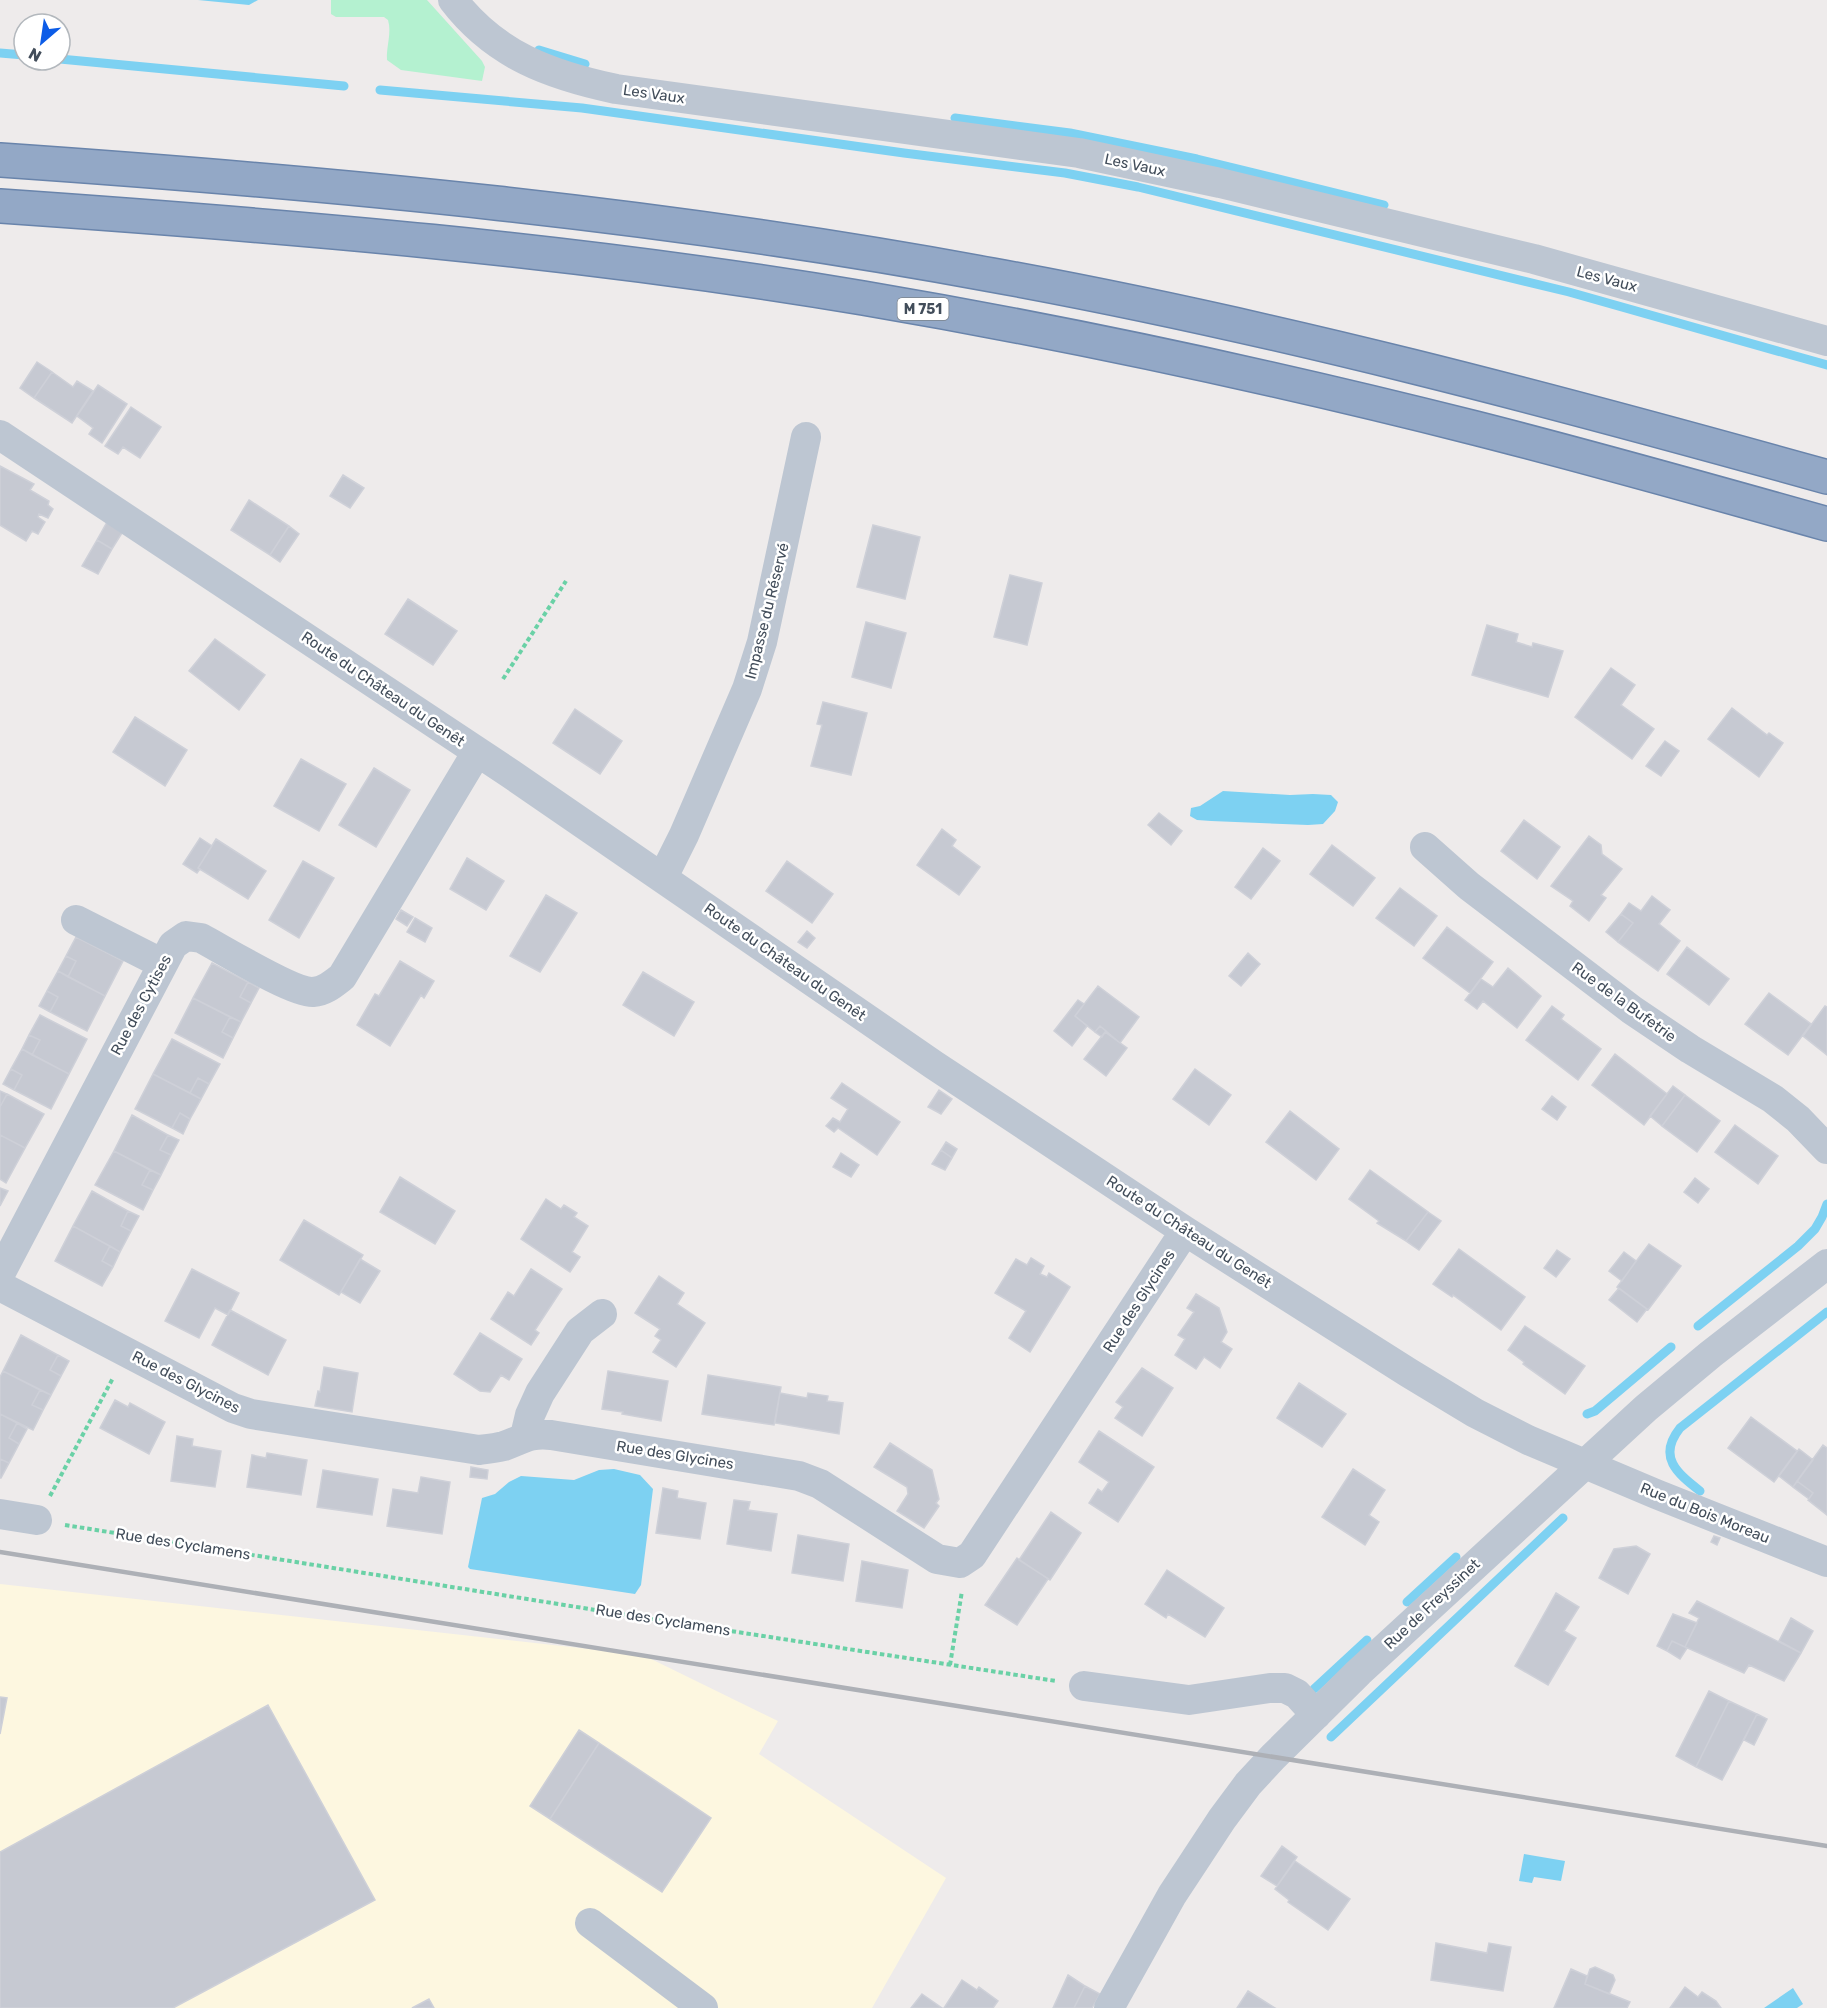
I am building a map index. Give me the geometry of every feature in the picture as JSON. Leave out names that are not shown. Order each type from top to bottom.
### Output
[{"type":"highway","points":[[0,160],[253,179],[500,202],[735,232],[903,259],[1118,299],[1364,354],[1598,413],[1827,477]]},
{"type":"highway","name":"M 751","points":[[0,206],[250,224],[506,249],[739,279],[907,306],[1109,344],[1354,398],[1598,460],[1827,524]]},
{"type":"street","name":"Les Vaux","points":[[453,0],[466,17],[513,55],[555,73],[584,82],[616,89],[1090,155],[1220,183],[1512,254],[1827,341]]},
{"type":"street","name":"Route du Château du Genêt","points":[[0,435],[477,752],[663,877],[934,1065],[1185,1231],[1465,1407],[1528,1440],[1584,1464]]},
{"type":"street","name":"Impasse du Réservé","points":[[663,877],[684,835],[747,689],[762,642],[806,437]]},
{"type":"street","name":"Rue des Cytises","points":[[0,1274],[173,945],[186,936],[201,938],[294,988],[312,992],[328,988],[342,977],[477,752]]},
{"type":"street","name":"Rue de la Bufetrie","points":[[1425,847],[1469,886],[1632,1010],[1773,1100],[1798,1119],[1827,1149]]},
{"type":"street","points":[[76,920],[163,964]]},
{"type":"street","name":"Rue des Glycines","points":[[0,1286],[233,1408],[252,1414],[479,1450],[503,1446],[525,1436],[551,1435],[800,1476],[820,1484],[937,1559],[960,1563],[972,1556],[1185,1231]]},
{"type":"street","name":"Rue de Freyssinet","points":[[1109,2008],[1172,1895],[1222,1819],[1248,1784],[1273,1756],[1359,1672],[1646,1408],[1827,1264]]},
{"type":"street","points":[[525,1436],[530,1415],[540,1393],[580,1331],[602,1314]]},
{"type":"street","name":"Rue du Bois Moreau","points":[[1584,1464],[1827,1562]]},
{"type":"street","points":[[0,1514],[38,1520]]},
{"type":"street","points":[[1084,1686],[1189,1700],[1269,1688],[1285,1688],[1297,1694],[1316,1715]]},
{"type":"street","points":[[590,1923],[703,2008]]},
{"type":"path","points":[[503,678],[566,581]]},
{"type":"path","points":[[38,1520],[126,1352]]},
{"type":"path","name":"Rue des Cyclamens","points":[[38,1520],[1084,1686]]},
{"type":"path","points":[[950,1665],[962,1591],[960,1563]]},
{"type":"shaded area","points":[[0,1584],[643,1655],[778,1721],[759,1754],[946,1878],[872,2008],[0,2008]]},
{"type":"green space","points":[[331,0],[427,0],[482,61],[485,67],[482,81],[401,70],[387,60],[388,20],[384,17],[336,17],[331,14]]},
{"type":"water","points":[[198,0],[258,0],[249,5]]},
{"type":"water","points":[[1223,791],[1331,795],[1338,802],[1335,811],[1323,824],[1211,821],[1197,820],[1190,816],[1191,808],[1200,806]]},
{"type":"water","points":[[614,1469],[640,1475],[653,1489],[641,1585],[635,1594],[468,1567],[482,1498],[495,1494],[509,1482],[521,1476],[574,1480],[599,1470]]},
{"type":"water","points":[[1524,1854],[1565,1861],[1561,1881],[1534,1877],[1532,1883],[1519,1881]]},
{"type":"water","points":[[1793,1988],[1803,2004],[1797,2008],[1764,2008]]},
{"type":"building","points":[[37,362],[52,372],[34,398],[20,388]]},
{"type":"building","points":[[52,372],[73,387],[77,381],[93,391],[72,423],[34,398]]},
{"type":"building","points":[[98,385],[127,404],[102,443],[89,434],[93,428],[77,416]]},
{"type":"building","points":[[131,407],[161,427],[140,458],[123,447],[118,454],[105,446]]},
{"type":"building","points":[[0,466],[34,484],[30,490],[49,501],[48,505],[53,509],[48,518],[39,514],[38,517],[45,522],[38,534],[32,531],[26,541],[0,525]]},
{"type":"building","points":[[343,475],[364,488],[350,508],[330,496]]},
{"type":"building","points":[[249,500],[289,526],[270,555],[231,530]]},
{"type":"building","points":[[107,522],[122,533],[112,549],[97,540]]},
{"type":"building","points":[[873,525],[920,537],[905,599],[857,587]]},
{"type":"building","points":[[289,526],[299,534],[280,562],[270,555]]},
{"type":"building","points":[[97,540],[112,549],[98,574],[82,566]]},
{"type":"building","points":[[1010,575],[1042,583],[1027,645],[994,637]]},
{"type":"building","points":[[408,599],[457,631],[433,665],[385,634]]},
{"type":"building","points":[[866,622],[906,633],[891,688],[852,677]]},
{"type":"building","points":[[1487,625],[1518,634],[1516,642],[1532,647],[1533,643],[1563,651],[1548,697],[1472,675]]},
{"type":"building","points":[[215,639],[265,675],[239,710],[189,671]]},
{"type":"building","points":[[1611,668],[1635,685],[1621,705],[1654,729],[1632,759],[1575,717]]},
{"type":"building","points":[[823,702],[867,713],[851,775],[811,766],[822,725],[817,724]]},
{"type":"building","points":[[1732,708],[1767,735],[1769,733],[1783,743],[1759,777],[1708,739]]},
{"type":"building","points":[[575,709],[622,741],[600,774],[553,743]]},
{"type":"building","points":[[135,717],[187,750],[165,786],[113,752]]},
{"type":"building","points":[[1665,741],[1679,751],[1661,776],[1646,766]]},
{"type":"building","points":[[301,759],[346,784],[319,831],[274,806]]},
{"type":"building","points":[[374,768],[410,790],[376,847],[339,825]]},
{"type":"building","points":[[1159,813],[1182,831],[1171,845],[1148,825]]},
{"type":"building","points":[[1524,820],[1560,847],[1537,879],[1501,851]]},
{"type":"building","points":[[942,829],[956,840],[952,846],[980,867],[959,895],[917,865]]},
{"type":"building","points":[[1589,836],[1601,845],[1602,854],[1622,869],[1601,895],[1606,898],[1589,921],[1570,906],[1573,901],[1551,886]]},
{"type":"building","points":[[200,838],[212,846],[197,873],[183,864]]},
{"type":"building","points":[[216,839],[266,871],[248,899],[198,868]]},
{"type":"building","points":[[1332,845],[1375,878],[1353,906],[1310,874]]},
{"type":"building","points":[[1263,848],[1280,861],[1251,899],[1235,887]]},
{"type":"building","points":[[467,858],[504,881],[486,910],[450,889]]},
{"type":"building","points":[[303,861],[334,878],[299,938],[269,920]]},
{"type":"building","points":[[787,861],[833,894],[812,923],[766,891]]},
{"type":"building","points":[[1400,888],[1437,916],[1414,946],[1376,918]]},
{"type":"building","points":[[546,895],[577,913],[540,972],[510,956]]},
{"type":"building","points":[[1652,896],[1670,910],[1659,924],[1680,941],[1658,971],[1618,942],[1633,923],[1621,914],[1629,903],[1641,911]]},
{"type":"building","points":[[401,910],[413,917],[407,926],[396,919]]},
{"type":"building","points":[[1621,914],[1633,923],[1618,942],[1606,932]]},
{"type":"building","points":[[415,918],[432,928],[425,942],[407,932]]},
{"type":"building","points":[[1447,927],[1493,962],[1470,993],[1423,958]]},
{"type":"building","points":[[807,931],[815,938],[807,948],[798,942]]},
{"type":"building","points":[[76,937],[123,961],[105,996],[68,977],[76,961],[66,956]]},
{"type":"building","points":[[1687,947],[1729,979],[1709,1005],[1667,974]]},
{"type":"building","points":[[1248,953],[1260,964],[1241,986],[1229,976]]},
{"type":"building","points":[[66,956],[76,961],[68,977],[58,971]]},
{"type":"building","points":[[400,961],[434,981],[424,998],[421,995],[390,1046],[357,1025],[375,994],[379,996]]},
{"type":"building","points":[[212,963],[248,982],[240,997],[251,1003],[241,1022],[193,998]]},
{"type":"building","points":[[1508,968],[1541,996],[1517,1028],[1483,1001],[1477,1009],[1465,1000],[1481,979],[1493,987]]},
{"type":"building","points":[[58,971],[105,996],[87,1031],[50,1012],[58,997],[47,991]]},
{"type":"building","points":[[643,972],[694,1002],[674,1036],[623,1005]]},
{"type":"building","points":[[248,982],[259,988],[251,1003],[240,997]]},
{"type":"building","points":[[1098,986],[1139,1017],[1120,1043],[1100,1026],[1095,1032],[1075,1016]]},
{"type":"building","points":[[47,991],[58,997],[50,1012],[39,1006]]},
{"type":"building","points":[[1769,993],[1811,1024],[1788,1055],[1745,1024]]},
{"type":"building","points":[[193,998],[230,1017],[222,1032],[233,1038],[223,1058],[175,1033]]},
{"type":"building","points":[[1078,1000],[1084,1004],[1075,1016],[1087,1026],[1072,1046],[1054,1031]]},
{"type":"building","points":[[1552,1006],[1564,1015],[1561,1019],[1601,1049],[1578,1080],[1526,1040]]},
{"type":"building","points":[[1825,1006],[1827,1007],[1827,1055],[1803,1036]]},
{"type":"building","points":[[40,1015],[87,1039],[69,1074],[32,1055],[40,1040],[29,1035]]},
{"type":"building","points":[[230,1017],[241,1022],[233,1038],[222,1032]]},
{"type":"building","points":[[1100,1026],[1106,1031],[1102,1037],[1095,1032]]},
{"type":"building","points":[[1105,1032],[1127,1048],[1106,1076],[1084,1059]]},
{"type":"building","points":[[29,1035],[40,1040],[32,1055],[22,1049]]},
{"type":"building","points":[[172,1039],[220,1064],[209,1084],[198,1078],[190,1093],[153,1074]]},
{"type":"building","points":[[22,1049],[69,1074],[51,1109],[14,1090],[22,1075],[11,1069]]},
{"type":"building","points":[[1615,1054],[1667,1094],[1644,1125],[1592,1085]]},
{"type":"building","points":[[11,1069],[22,1075],[14,1090],[3,1084]]},
{"type":"building","points":[[1195,1069],[1231,1095],[1209,1125],[1173,1099]]},
{"type":"building","points":[[153,1074],[201,1099],[190,1119],[180,1113],[172,1128],[135,1109]]},
{"type":"building","points":[[198,1078],[209,1084],[201,1099],[190,1093]]},
{"type":"building","points":[[842,1083],[900,1122],[877,1155],[838,1128],[834,1132],[826,1126],[833,1118],[840,1122],[848,1109],[831,1098]]},
{"type":"building","points":[[1673,1086],[1685,1095],[1662,1126],[1650,1116]]},
{"type":"building","points":[[939,1090],[952,1099],[941,1114],[928,1107]]},
{"type":"building","points":[[0,1091],[7,1094],[0,1107]]},
{"type":"building","points":[[7,1094],[44,1114],[25,1148],[0,1135],[0,1107]]},
{"type":"building","points":[[1685,1095],[1720,1121],[1697,1152],[1662,1126]]},
{"type":"building","points":[[1552,1096],[1566,1107],[1557,1120],[1542,1109]]},
{"type":"building","points":[[1290,1111],[1339,1149],[1316,1180],[1266,1142]]},
{"type":"building","points":[[180,1113],[190,1119],[183,1134],[172,1128]]},
{"type":"building","points":[[132,1115],[168,1135],[160,1150],[171,1155],[161,1175],[114,1151]]},
{"type":"building","points":[[1735,1125],[1778,1156],[1758,1184],[1715,1152]]},
{"type":"building","points":[[0,1135],[25,1148],[6,1183],[0,1179]]},
{"type":"building","points":[[168,1135],[179,1140],[171,1155],[160,1150]]},
{"type":"building","points":[[946,1142],[957,1149],[952,1158],[941,1150]]},
{"type":"building","points":[[941,1150],[952,1158],[945,1170],[932,1164]]},
{"type":"building","points":[[114,1151],[150,1170],[142,1185],[153,1190],[143,1210],[95,1185]]},
{"type":"building","points":[[841,1153],[859,1165],[851,1177],[833,1167]]},
{"type":"building","points":[[150,1170],[161,1175],[153,1190],[142,1185]]},
{"type":"building","points":[[1370,1170],[1428,1212],[1406,1241],[1377,1223],[1379,1221],[1349,1199]]},
{"type":"building","points":[[400,1177],[455,1211],[435,1244],[380,1212]]},
{"type":"building","points":[[1695,1178],[1709,1189],[1698,1203],[1684,1192]]},
{"type":"building","points":[[0,1188],[8,1191],[0,1206]]},
{"type":"building","points":[[92,1191],[128,1211],[121,1226],[131,1231],[120,1252],[73,1226]]},
{"type":"building","points":[[546,1199],[561,1209],[564,1205],[577,1213],[574,1217],[588,1226],[572,1252],[580,1257],[570,1272],[521,1239]]},
{"type":"building","points":[[128,1211],[139,1216],[131,1231],[121,1226]]},
{"type":"building","points":[[1428,1212],[1441,1221],[1419,1250],[1406,1241]]},
{"type":"building","points":[[304,1220],[363,1255],[339,1295],[280,1260]]},
{"type":"building","points":[[73,1226],[110,1246],[102,1261],[113,1267],[102,1286],[55,1261]]},
{"type":"building","points":[[1649,1244],[1681,1266],[1648,1310],[1617,1287]]},
{"type":"building","points":[[110,1246],[120,1252],[113,1267],[102,1261]]},
{"type":"building","points":[[1459,1249],[1525,1297],[1501,1330],[1453,1295],[1452,1297],[1433,1284]]},
{"type":"building","points":[[1557,1250],[1570,1259],[1556,1277],[1544,1268]]},
{"type":"building","points":[[1624,1252],[1636,1261],[1622,1281],[1609,1271]]},
{"type":"building","points":[[1031,1258],[1044,1266],[1040,1274],[1047,1277],[1049,1273],[1070,1287],[1030,1352],[1009,1338],[1026,1311],[995,1293],[1016,1259],[1027,1265]]},
{"type":"building","points":[[360,1259],[380,1271],[360,1303],[341,1292]]},
{"type":"building","points":[[192,1269],[239,1293],[228,1315],[215,1308],[199,1338],[165,1321]]},
{"type":"building","points":[[531,1269],[562,1289],[535,1330],[539,1333],[531,1345],[491,1319],[508,1292],[514,1296]]},
{"type":"building","points":[[659,1276],[684,1293],[677,1304],[705,1323],[676,1367],[653,1352],[661,1340],[655,1336],[660,1329],[635,1313]]},
{"type":"building","points":[[1619,1288],[1647,1309],[1637,1322],[1609,1300]]},
{"type":"building","points":[[1196,1294],[1219,1308],[1227,1332],[1221,1342],[1232,1349],[1220,1368],[1204,1357],[1196,1369],[1175,1355],[1185,1339],[1178,1335],[1194,1312],[1187,1308]]},
{"type":"building","points":[[230,1310],[286,1340],[268,1375],[212,1345]]},
{"type":"building","points":[[1525,1326],[1585,1366],[1565,1394],[1523,1364],[1524,1362],[1508,1350]]},
{"type":"building","points":[[480,1333],[522,1359],[509,1380],[501,1375],[490,1392],[480,1391],[454,1374]]},
{"type":"building","points":[[21,1335],[58,1355],[50,1370],[61,1376],[51,1395],[3,1371]]},
{"type":"building","points":[[58,1355],[69,1361],[61,1376],[50,1370]]},
{"type":"building","points":[[324,1367],[358,1373],[352,1412],[315,1406]]},
{"type":"building","points":[[1142,1368],[1173,1388],[1142,1436],[1115,1418],[1123,1407],[1116,1402]]},
{"type":"building","points":[[3,1371],[40,1390],[32,1405],[43,1410],[33,1430],[0,1414],[0,1377]]},
{"type":"building","points":[[608,1371],[668,1381],[661,1421],[602,1409]]},
{"type":"building","points":[[708,1375],[781,1387],[774,1425],[702,1414]]},
{"type":"building","points":[[1299,1383],[1346,1414],[1322,1447],[1277,1418]]},
{"type":"building","points":[[40,1390],[51,1395],[43,1410],[32,1405]]},
{"type":"building","points":[[780,1393],[807,1398],[808,1393],[828,1396],[827,1401],[843,1403],[839,1434],[775,1423]]},
{"type":"building","points":[[115,1400],[128,1407],[130,1403],[165,1422],[149,1454],[100,1428]]},
{"type":"building","points":[[0,1414],[17,1423],[9,1438],[19,1444],[9,1463],[0,1459]]},
{"type":"building","points":[[1751,1417],[1797,1451],[1774,1482],[1728,1448]]},
{"type":"building","points":[[17,1423],[27,1429],[19,1444],[9,1438]]},
{"type":"building","points":[[1099,1431],[1154,1467],[1118,1522],[1089,1503],[1098,1489],[1102,1492],[1109,1482],[1079,1462]]},
{"type":"building","points":[[177,1436],[193,1439],[192,1446],[221,1451],[215,1487],[171,1481]]},
{"type":"building","points":[[890,1443],[932,1470],[939,1499],[936,1503],[939,1506],[924,1528],[897,1511],[908,1494],[907,1487],[874,1467]]},
{"type":"building","points":[[1823,1445],[1827,1448],[1827,1515],[1808,1500],[1813,1493],[1797,1481]]},
{"type":"building","points":[[1799,1449],[1813,1460],[1793,1487],[1779,1476]]},
{"type":"building","points":[[267,1453],[307,1460],[301,1495],[247,1487],[252,1455],[266,1458]]},
{"type":"building","points":[[0,1459],[9,1463],[1,1478],[0,1478]]},
{"type":"building","points":[[471,1467],[488,1470],[487,1479],[470,1477]]},
{"type":"building","points":[[1353,1469],[1385,1490],[1369,1515],[1379,1522],[1365,1545],[1322,1517]]},
{"type":"building","points":[[323,1470],[378,1479],[372,1515],[317,1507]]},
{"type":"building","points":[[421,1477],[450,1482],[442,1534],[387,1526],[393,1489],[418,1493]]},
{"type":"building","points":[[1797,1481],[1813,1493],[1809,1499],[1793,1487]]},
{"type":"building","points":[[663,1488],[678,1491],[677,1498],[706,1503],[700,1539],[656,1533]]},
{"type":"building","points":[[734,1500],[750,1502],[748,1510],[777,1514],[771,1551],[727,1544]]},
{"type":"building","points":[[1051,1512],[1081,1533],[1050,1580],[1019,1560]]},
{"type":"building","points":[[798,1535],[849,1544],[843,1581],[792,1573]]},
{"type":"building","points":[[1714,1536],[1720,1538],[1717,1545],[1711,1542]]},
{"type":"building","points":[[1636,1546],[1650,1554],[1628,1594],[1599,1578],[1614,1549]]},
{"type":"building","points":[[1017,1558],[1048,1579],[1017,1625],[985,1605]]},
{"type":"building","points":[[862,1561],[908,1570],[902,1608],[856,1601]]},
{"type":"building","points":[[1167,1570],[1224,1608],[1205,1637],[1168,1614],[1166,1618],[1145,1604]]},
{"type":"building","points":[[1556,1593],[1579,1607],[1564,1631],[1576,1638],[1548,1685],[1515,1666]]},
{"type":"building","points":[[1697,1601],[1801,1653],[1784,1681],[1749,1665],[1744,1673],[1685,1647],[1699,1618],[1689,1613]]},
{"type":"building","points":[[1673,1614],[1697,1623],[1685,1647],[1672,1641],[1667,1651],[1657,1646]]},
{"type":"building","points":[[1791,1618],[1813,1631],[1801,1653],[1779,1641]]},
{"type":"building","points":[[1672,1641],[1687,1648],[1680,1659],[1667,1651]]},
{"type":"building","points":[[1709,1691],[1729,1701],[1696,1767],[1676,1756]]},
{"type":"building","points":[[0,1697],[7,1698],[0,1734]]},
{"type":"building","points":[[1729,1701],[1757,1714],[1722,1780],[1696,1767]]},
{"type":"building","points":[[268,1705],[375,1900],[173,2008],[0,2008],[0,1852]]},
{"type":"building","points":[[1757,1714],[1767,1719],[1754,1745],[1744,1740]]},
{"type":"building","points":[[579,1730],[599,1743],[550,1819],[530,1806]]},
{"type":"building","points":[[599,1743],[711,1818],[662,1892],[550,1819]]},
{"type":"building","points":[[1282,1846],[1297,1857],[1277,1886],[1261,1876]]},
{"type":"building","points":[[1295,1861],[1350,1899],[1328,1930],[1288,1902],[1289,1900],[1275,1889]]},
{"type":"building","points":[[1436,1943],[1487,1953],[1489,1943],[1511,1947],[1503,1991],[1431,1980]]},
{"type":"building","points":[[1595,1967],[1613,1975],[1615,1980],[1609,1994],[1585,1984],[1590,1969]]},
{"type":"building","points":[[1571,1969],[1587,1976],[1585,1984],[1630,2002],[1627,2008],[1554,2008]]},
{"type":"building","points":[[1068,1975],[1085,1986],[1074,2008],[1053,2008]]},
{"type":"building","points":[[962,1980],[977,1990],[979,1987],[998,2001],[993,2008],[944,2008]]},
{"type":"building","points":[[1085,1986],[1100,1994],[1092,2008],[1074,2008]]},
{"type":"building","points":[[1685,1987],[1698,1997],[1702,1992],[1716,2001],[1721,2008],[1670,2008]]},
{"type":"building","points":[[1248,1991],[1275,2008],[1237,2008]]},
{"type":"building","points":[[922,1994],[942,2008],[911,2008]]},
{"type":"building","points":[[429,1999],[434,2008],[412,2008]]},
{"type":"waterway","points":[[539,50],[585,64]]},
{"type":"waterway","points":[[0,53],[12,54]]},
{"type":"waterway","points":[[72,60],[344,86]]},
{"type":"waterway","points":[[380,90],[582,108],[1065,173],[1138,187],[1569,292],[1827,365]]},
{"type":"waterway","points":[[955,118],[1070,133],[1197,159],[1384,205]]},
{"type":"waterway","points":[[1698,1326],[1798,1246],[1815,1229],[1827,1204]]},
{"type":"waterway","points":[[1700,1491],[1684,1478],[1670,1456],[1673,1438],[1680,1428],[1827,1312]]},
{"type":"waterway","points":[[1587,1414],[1595,1411],[1671,1347]]},
{"type":"waterway","points":[[1331,1737],[1563,1518]]},
{"type":"waterway","points":[[1407,1602],[1456,1557]]},
{"type":"waterway","points":[[1314,1689],[1367,1640]]},
{"type":"railway","points":[[0,1552],[1827,1846]]}]
